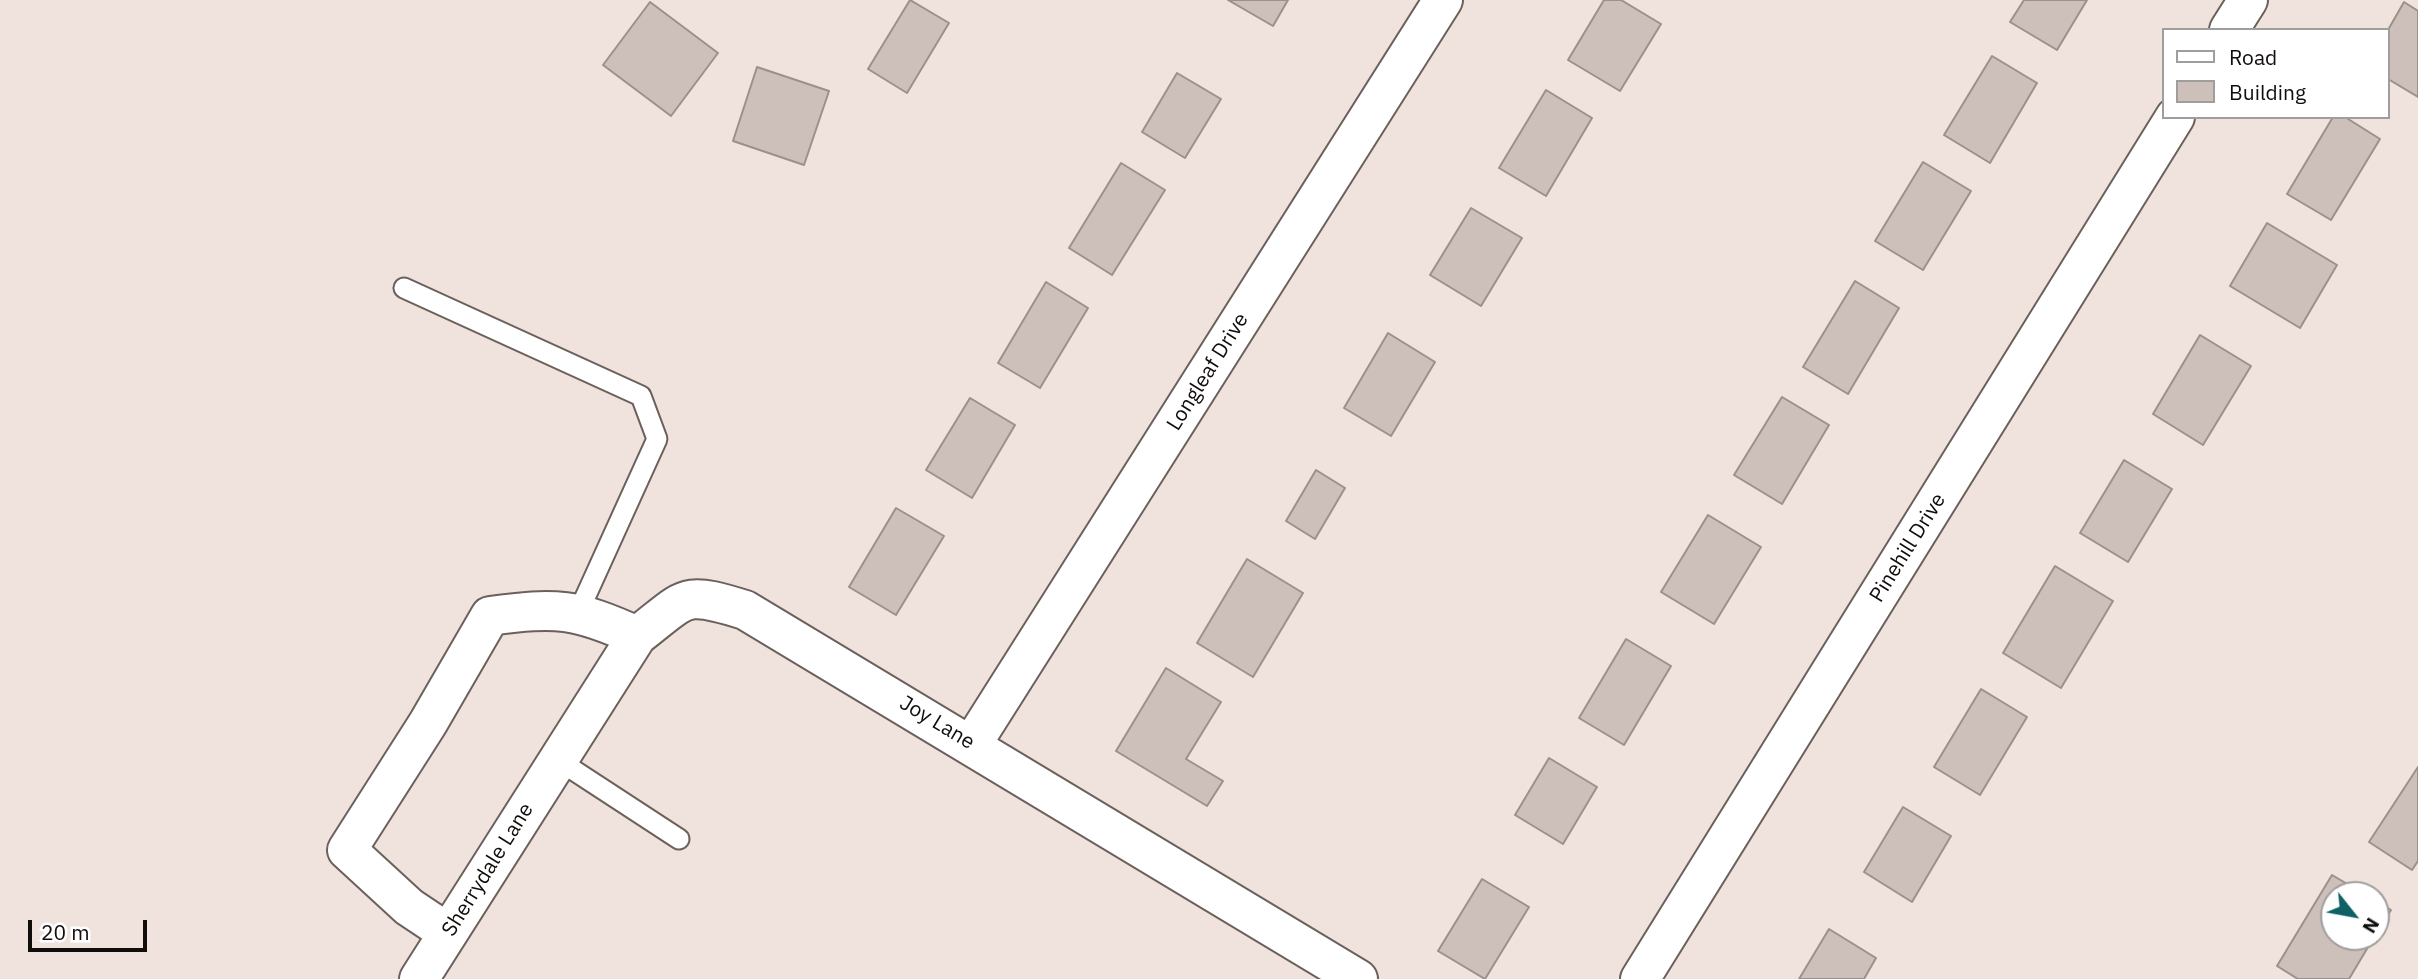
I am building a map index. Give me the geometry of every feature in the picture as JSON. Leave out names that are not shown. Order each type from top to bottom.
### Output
[{"type":"street","name":"Longleaf Drive","points":[[972,744],[1443,0]]},
{"type":"street","points":[[2230,28],[2248,0]]},
{"type":"street","name":"Pinehill Drive","points":[[1640,979],[2174,119]]},
{"type":"street","name":"Joy Lane","points":[[558,760],[638,636],[687,598],[706,598],[745,610],[1359,979]]},
{"type":"street","points":[[449,933],[409,907],[347,850],[428,723],[490,616],[547,609],[578,613],[592,615],[638,636]]},
{"type":"street","name":"Sherrydale Lane","points":[[419,979],[558,760]]},
{"type":"lane","points":[[404,288],[641,396],[657,439],[578,613]]},
{"type":"lane","points":[[558,760],[679,839]]},
{"type":"building","points":[[910,0],[949,23],[907,93],[868,69]]},
{"type":"building","points":[[1228,0],[1288,0],[1273,26]]},
{"type":"building","points":[[1604,0],[1621,0],[1661,24],[1620,91],[1568,60]]},
{"type":"building","points":[[2024,0],[2087,0],[2057,50],[2010,22]]},
{"type":"building","points":[[650,2],[718,53],[671,116],[603,65]]},
{"type":"building","points":[[2404,2],[2418,11],[2418,97],[2390,80],[2389,28]]},
{"type":"building","points":[[1992,56],[2037,83],[1990,163],[1944,135]]},
{"type":"building","points":[[757,67],[829,91],[804,165],[733,141]]},
{"type":"building","points":[[1177,73],[1221,99],[1185,158],[1142,132]]},
{"type":"building","points":[[1546,90],[1592,118],[1546,196],[1499,168]]},
{"type":"building","points":[[2332,119],[2348,119],[2380,139],[2331,220],[2287,194]]},
{"type":"building","points":[[1923,162],[1971,191],[1923,270],[1875,241]]},
{"type":"building","points":[[1121,163],[1165,190],[1112,275],[1069,248]]},
{"type":"building","points":[[1471,208],[1522,238],[1481,306],[1430,275]]},
{"type":"building","points":[[2267,223],[2337,265],[2300,328],[2230,286]]},
{"type":"building","points":[[1855,281],[1899,308],[1848,394],[1803,367]]},
{"type":"building","points":[[1046,282],[1088,308],[1040,388],[998,363]]},
{"type":"building","points":[[1388,333],[1435,362],[1391,436],[1344,408]]},
{"type":"building","points":[[2200,335],[2251,366],[2203,445],[2153,414]]},
{"type":"building","points":[[1782,397],[1829,425],[1782,504],[1734,475]]},
{"type":"building","points":[[970,398],[1015,425],[972,498],[926,470]]},
{"type":"building","points":[[2124,460],[2172,489],[2128,562],[2080,533]]},
{"type":"building","points":[[1316,470],[1345,488],[1315,539],[1286,521]]},
{"type":"building","points":[[896,508],[944,536],[896,615],[849,587]]},
{"type":"building","points":[[1708,515],[1761,547],[1714,624],[1661,592]]},
{"type":"building","points":[[1247,559],[1303,593],[1253,677],[1197,643]]},
{"type":"building","points":[[2055,566],[2113,601],[2061,688],[2003,653]]},
{"type":"building","points":[[1626,639],[1671,666],[1624,745],[1579,718]]},
{"type":"building","points":[[1166,668],[1221,702],[1186,759],[1223,781],[1207,806],[1116,751]]},
{"type":"building","points":[[1981,689],[2027,717],[1980,795],[1934,767]]},
{"type":"building","points":[[1549,758],[1597,787],[1563,844],[1515,815]]},
{"type":"building","points":[[2418,767],[2418,861],[2412,870],[2369,842]]},
{"type":"building","points":[[1903,807],[1951,836],[1912,902],[1864,872]]},
{"type":"building","points":[[2332,875],[2342,881],[2328,881]]},
{"type":"building","points":[[1482,879],[1529,907],[1485,979],[1438,951]]},
{"type":"building","points":[[2320,895],[2320,951],[2366,951],[2349,979],[2298,979],[2277,966]]},
{"type":"building","points":[[1829,929],[1876,958],[1864,979],[1799,979]]}]
